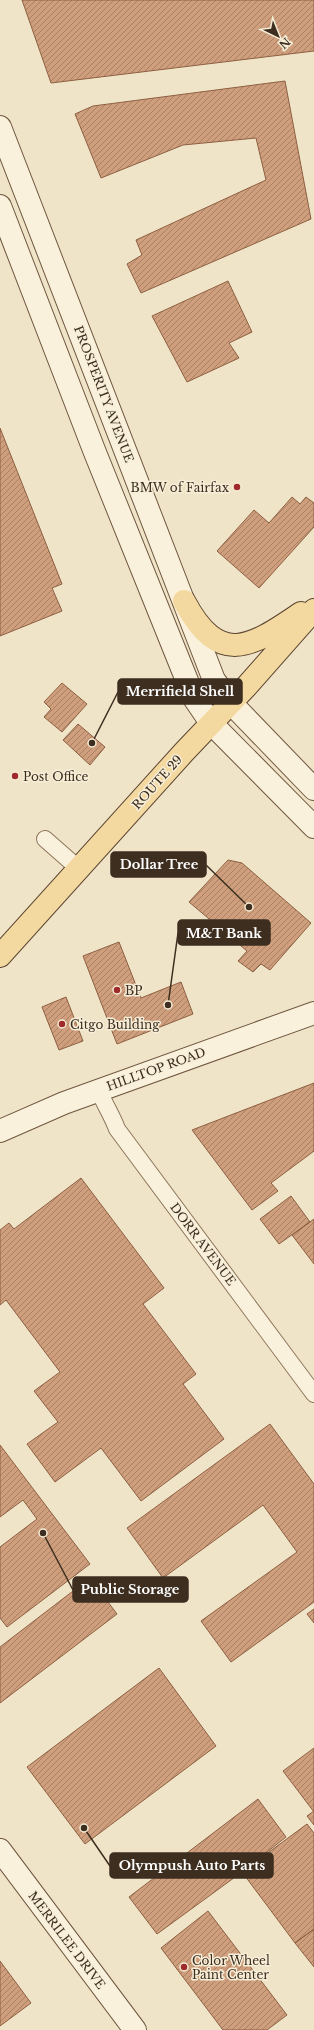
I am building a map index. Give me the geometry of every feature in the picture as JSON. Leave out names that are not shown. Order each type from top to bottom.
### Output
[{"type":"main road","name":"PROSPERITY AVENUE","points":[[0,127],[214,680],[231,704],[314,788]]},
{"type":"main road","points":[[0,206],[183,675],[194,698],[211,723],[314,827]]},
{"type":"main road","points":[[184,601],[193,619],[205,632],[221,642],[235,646],[254,642],[266,636],[314,605]]},
{"type":"main road","name":"ROUTE 29","points":[[0,956],[78,868],[211,723],[231,704],[314,610]]},
{"type":"main road","name":"HILLTOP ROAD","points":[[0,1131],[64,1103],[314,1013]]},
{"type":"main road","name":"MERRILEE DRIVE","points":[[0,1850],[135,2030]]},
{"type":"street","points":[[45,839],[78,868]]},
{"type":"street","name":"DORR AVENUE","points":[[100,1090],[106,1107],[113,1116],[117,1129],[314,1394]]},
{"type":"building","points":[[22,0],[314,0],[314,51],[51,83]]},
{"type":"building","points":[[285,81],[311,219],[141,293],[127,264],[142,255],[136,240],[266,180],[256,138],[183,145],[101,178],[75,114],[93,106]]},
{"type":"building","points":[[228,281],[252,332],[229,343],[239,358],[187,382],[152,316]]},
{"type":"building","points":[[0,428],[62,584],[52,588],[62,611],[0,636]]},
{"type":"building","points":[[292,497],[300,504],[306,497],[314,503],[314,527],[259,588],[217,551],[254,510],[269,523]]},
{"type":"building","points":[[62,683],[87,704],[62,732],[44,717],[51,709],[44,702]]},
{"type":"building","points":[[78,724],[105,747],[90,765],[63,740]]},
{"type":"building","points":[[228,860],[242,863],[311,923],[270,970],[261,964],[253,972],[238,961],[247,951],[189,902]]},
{"type":"building","name":"BP","points":[[119,942],[141,998],[181,982],[193,1014],[117,1044],[83,956]]},
{"type":"building","name":"Citgo Building","points":[[66,997],[83,1041],[59,1050],[42,1007]]},
{"type":"building","points":[[314,1083],[314,1151],[271,1183],[278,1191],[252,1210],[192,1130]]},
{"type":"building","points":[[81,1178],[164,1288],[143,1304],[196,1374],[183,1384],[224,1439],[141,1501],[101,1448],[55,1482],[27,1444],[58,1422],[34,1391],[60,1372],[6,1300],[0,1305],[0,1230],[9,1223],[14,1229]]},
{"type":"building","points":[[291,1196],[310,1222],[279,1244],[260,1219]]},
{"type":"building","points":[[314,1219],[314,1264],[292,1235]]},
{"type":"building","points":[[270,1424],[314,1484],[314,1602],[231,1662],[201,1621],[297,1552],[263,1505],[163,1578],[127,1528]]},
{"type":"building","points":[[0,1445],[90,1564],[7,1627],[0,1618],[0,1547],[37,1519],[23,1500],[0,1517]]},
{"type":"building","points":[[90,1578],[117,1614],[0,1703],[0,1647]]},
{"type":"building","points":[[314,1609],[314,1623],[307,1614]]},
{"type":"building","points":[[159,1668],[216,1746],[85,1844],[27,1767]]},
{"type":"building","points":[[314,1748],[314,1812],[283,1771]]},
{"type":"building","points":[[258,1799],[286,1837],[242,1872],[157,1934],[129,1897]]},
{"type":"building","points":[[314,1811],[314,1825],[307,1816]]},
{"type":"building","points":[[307,1824],[314,1833],[314,1929],[295,1943],[242,1872]]},
{"type":"building","points":[[208,1911],[287,2015],[267,2030],[223,2030],[161,1948]]},
{"type":"building","points":[[314,1929],[314,1967],[295,1943]]},
{"type":"building","points":[[0,1961],[31,2003],[0,2026]]},
{"type":"place","name":"BMW of Fairfax","points":[[237,487]]},
{"type":"place","name":"Merrifield Shell","points":[[92,743]]},
{"type":"place","name":"Post Office","points":[[15,776]]},
{"type":"place","name":"Dollar Tree","points":[[249,907]]},
{"type":"place","name":"BP","points":[[117,990]]},
{"type":"place","name":"M&T Bank","points":[[168,1005]]},
{"type":"place","name":"Citgo Building","points":[[62,1024]]},
{"type":"place","name":"Public Storage","points":[[43,1533]]},
{"type":"place","name":"Olympush Auto Parts","points":[[84,1828]]},
{"type":"place","name":"Color Wheel Paint Center","points":[[184,1967]]}]
